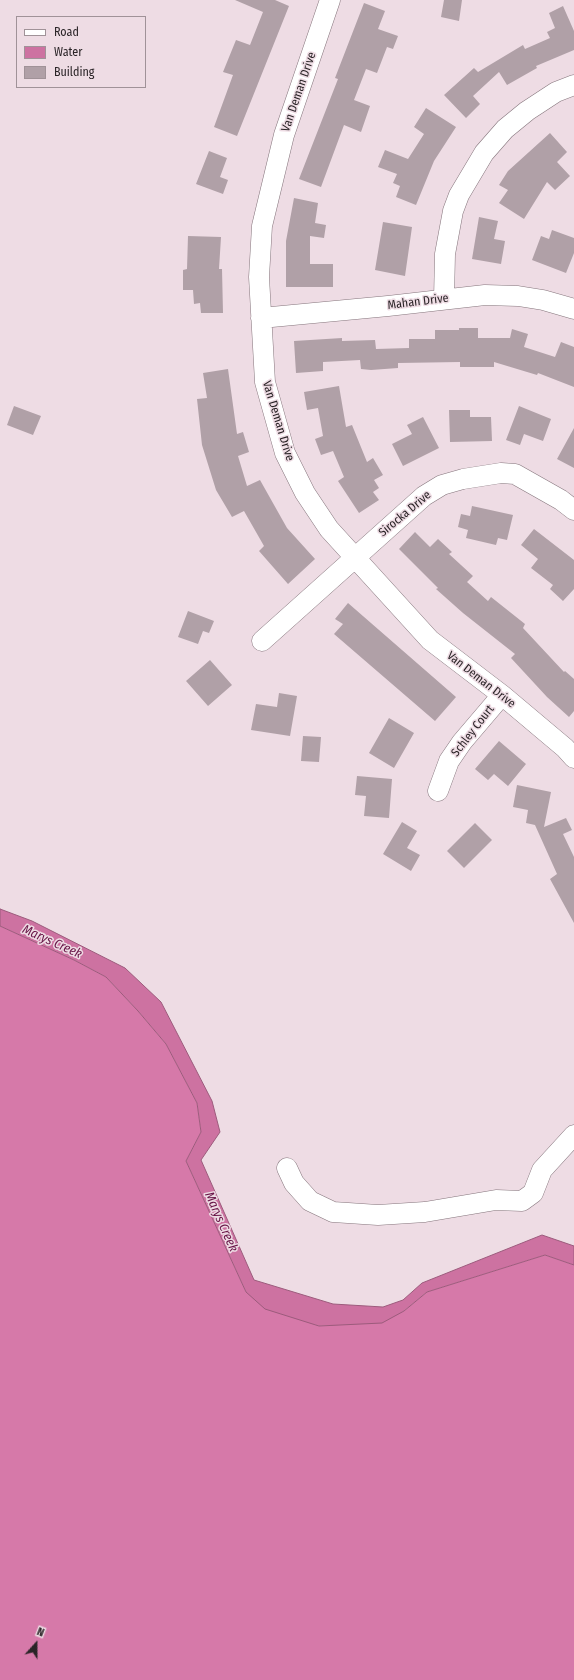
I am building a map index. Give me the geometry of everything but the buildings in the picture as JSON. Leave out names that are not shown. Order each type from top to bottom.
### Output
[{"type":"street","name":"Van Deman Drive","points":[[330,0],[284,135],[262,226],[259,277],[265,382],[285,453],[305,493],[329,529],[430,640],[502,695],[565,748],[574,758]]},
{"type":"street","points":[[444,299],[445,254],[453,212],[459,196],[484,153],[505,129],[527,111],[556,92],[574,85]]},
{"type":"street","name":"Mahan Drive","points":[[261,318],[485,295],[518,296],[543,300],[574,309]]},
{"type":"street","name":"Sirocka Drive","points":[[262,641],[424,496],[442,485],[463,479],[501,473],[515,474],[561,500],[574,510]]},
{"type":"street","name":"Schley Court","points":[[438,791],[449,761],[502,695]]},
{"type":"street","points":[[287,1168],[294,1183],[310,1201],[333,1212],[378,1215],[425,1212],[496,1200],[522,1201],[533,1193],[542,1170],[574,1135]]},
{"type":"shaded area","points":[[0,926],[74,960],[106,977],[166,1044],[197,1103],[201,1132],[186,1161],[246,1292],[319,1326],[343,1324],[404,1311],[427,1292],[545,1255],[574,1265],[574,1680],[0,1680]]},
{"type":"water","name":"Marys Creek","points":[[0,909],[32,921],[125,968],[161,1002],[212,1101],[220,1132],[201,1160],[254,1280],[333,1304],[383,1307],[403,1300],[422,1283],[542,1235],[574,1246],[574,1265],[545,1255],[427,1292],[404,1311],[382,1323],[319,1326],[265,1309],[246,1292],[186,1161],[201,1132],[197,1103],[166,1044],[106,977],[74,960],[0,926]]}]
